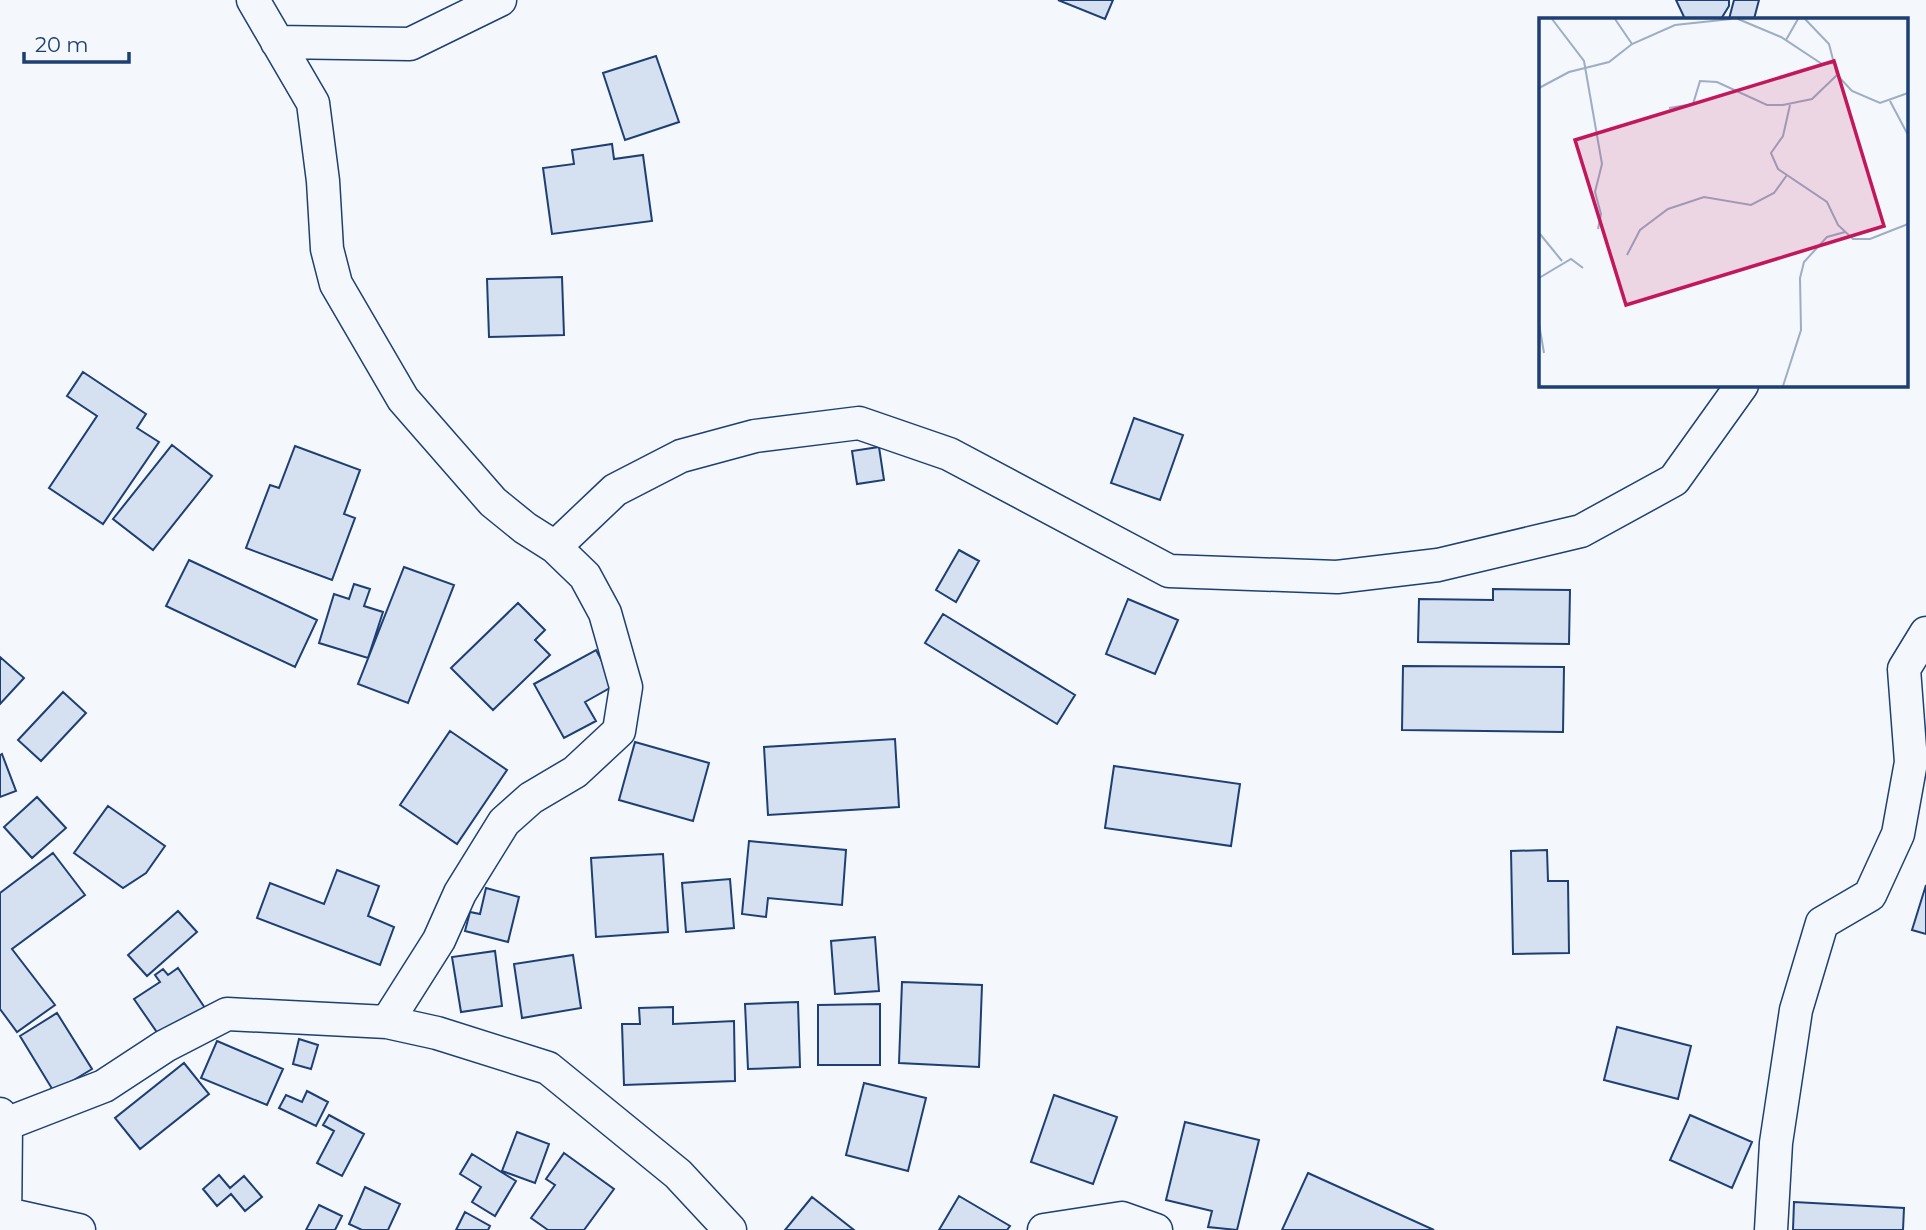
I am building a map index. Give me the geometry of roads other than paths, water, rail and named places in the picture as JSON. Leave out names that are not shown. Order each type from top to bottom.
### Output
[{"type":"street","points":[[253,0],[313,103],[323,181],[327,249],[336,284],[403,399],[493,502],[525,528],[555,547],[585,576],[605,613],[617,647],[626,687],[619,731],[575,772],[531,797],[504,822],[460,893],[432,951],[387,1022]]},
{"type":"street","points":[[277,42],[410,44],[500,0]]},
{"type":"street","points":[[555,547],[615,490],[681,456],[755,436],[859,422],[948,454],[1169,571],[1337,577],[1438,565],[1581,531],[1674,480],[1741,387]]},
{"type":"street","points":[[1771,1230],[1776,1143],[1796,1010],[1822,923],[1870,895],[1898,835],[1911,762],[1904,669],[1926,633]]},
{"type":"street","points":[[79,1230],[6,1222],[3,1119],[104,1086],[165,1046],[227,1014],[387,1022],[437,1033],[548,1068],[678,1174],[730,1230]]},
{"type":"street","points":[[1044,1230],[1122,1218],[1156,1230]]}]
